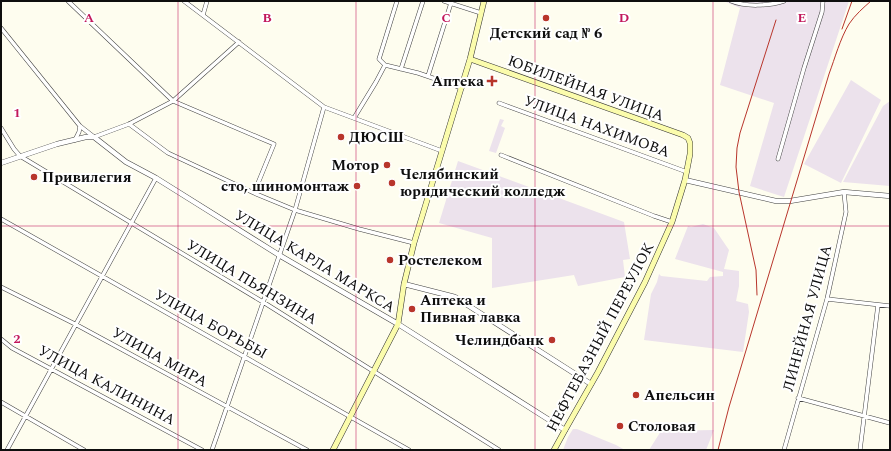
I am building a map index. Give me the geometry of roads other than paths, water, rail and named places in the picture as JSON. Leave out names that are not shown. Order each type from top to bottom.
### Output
[{"type":"main road","points":[[333,450],[398,324],[404,284],[414,243],[462,88],[484,1]]},
{"type":"main road","name":"ЮБИЛЕЙНАЯ УЛИЦА","points":[[470,59],[683,135],[688,138],[690,143]]},
{"type":"main road","name":"НЕФТЕБАЗНЫЙ ПЕРЕУЛОК","points":[[554,450],[645,282],[672,222],[687,172],[690,143]]},
{"type":"street","points":[[68,1],[173,101],[274,144],[254,193]]},
{"type":"street","points":[[184,1],[324,107],[442,150]]},
{"type":"street","points":[[203,15],[207,1]]},
{"type":"street","points":[[397,1],[379,59],[385,66],[428,76],[462,88]]},
{"type":"street","points":[[401,69],[423,1]]},
{"type":"street","points":[[444,1],[456,3],[481,13]]},
{"type":"street","points":[[731,1],[749,5],[773,4],[784,1]]},
{"type":"street","points":[[778,159],[824,1]]},
{"type":"street","points":[[428,76],[451,3]]},
{"type":"street","name":"УЛИЦА КАРЛА МАРКСА","points":[[1,28],[80,126],[126,162],[156,178],[279,255],[398,324],[564,430]]},
{"type":"street","points":[[1,163],[57,144],[94,137],[129,124],[173,101],[239,42]]},
{"type":"street","points":[[354,118],[385,66]]},
{"type":"street","name":"УЛИЦА НАХИМОВА","points":[[499,103],[687,172]]},
{"type":"street","points":[[212,450],[294,210],[324,107]]},
{"type":"street","points":[[129,124],[168,153],[294,210],[414,243]]},
{"type":"street","points":[[74,140],[79,132],[80,126]]},
{"type":"street","name":"УЛИЦА ПЬЯНЗИНА","points":[[1,128],[20,156],[263,302],[499,450]]},
{"type":"street","points":[[501,155],[672,222]]},
{"type":"street","points":[[7,450],[156,178]]},
{"type":"street","points":[[685,180],[776,201],[790,201],[844,192],[890,196]]},
{"type":"street","name":"ЛИНЕЙНАЯ УЛИЦА","points":[[784,450],[827,299],[846,212],[844,192]]},
{"type":"street","name":"УЛИЦА БОРЬБЫ","points":[[1,218],[409,450]]},
{"type":"street","points":[[404,284],[455,297],[591,384]]},
{"type":"street","name":"УЛИЦА МИРА","points":[[1,287],[75,324],[307,450]]},
{"type":"street","points":[[827,299],[890,306]]},
{"type":"street","points":[[860,450],[878,305]]},
{"type":"street","name":"УЛИЦА КАЛИНИНА","points":[[1,339],[12,348],[202,450]]},
{"type":"street","points":[[798,398],[890,423]]},
{"type":"street","points":[[1,402],[84,450]]},
{"type":"railway","points":[[842,29],[852,1]]},
{"type":"railway","points":[[718,450],[729,407],[829,74],[840,42],[849,24],[871,1]]},
{"type":"railway","points":[[757,295],[756,270],[739,192],[736,167],[737,148],[740,133],[776,20]]},
{"type":"place","name":"Детский сад № 6","points":[[546,18]]},
{"type":"place","name":"Аптека","points":[[492,81]]},
{"type":"place","name":"ДЮСШ","points":[[341,137]]},
{"type":"place","name":"Мотор","points":[[387,165]]},
{"type":"place","name":"Привилегия","points":[[34,177]]},
{"type":"place","name":"Челябинский юридический колледж","points":[[392,183]]},
{"type":"place","name":"сто, шиномонтаж","points":[[357,186]]},
{"type":"place","name":"Ростелеком","points":[[390,260]]},
{"type":"place","name":"Аптека и Пивная лавка","points":[[412,309]]},
{"type":"place","name":"Челиндбанк","points":[[552,340]]},
{"type":"place","name":"Апельсин","points":[[636,395]]},
{"type":"place","name":"Столовая","points":[[620,426]]}]
